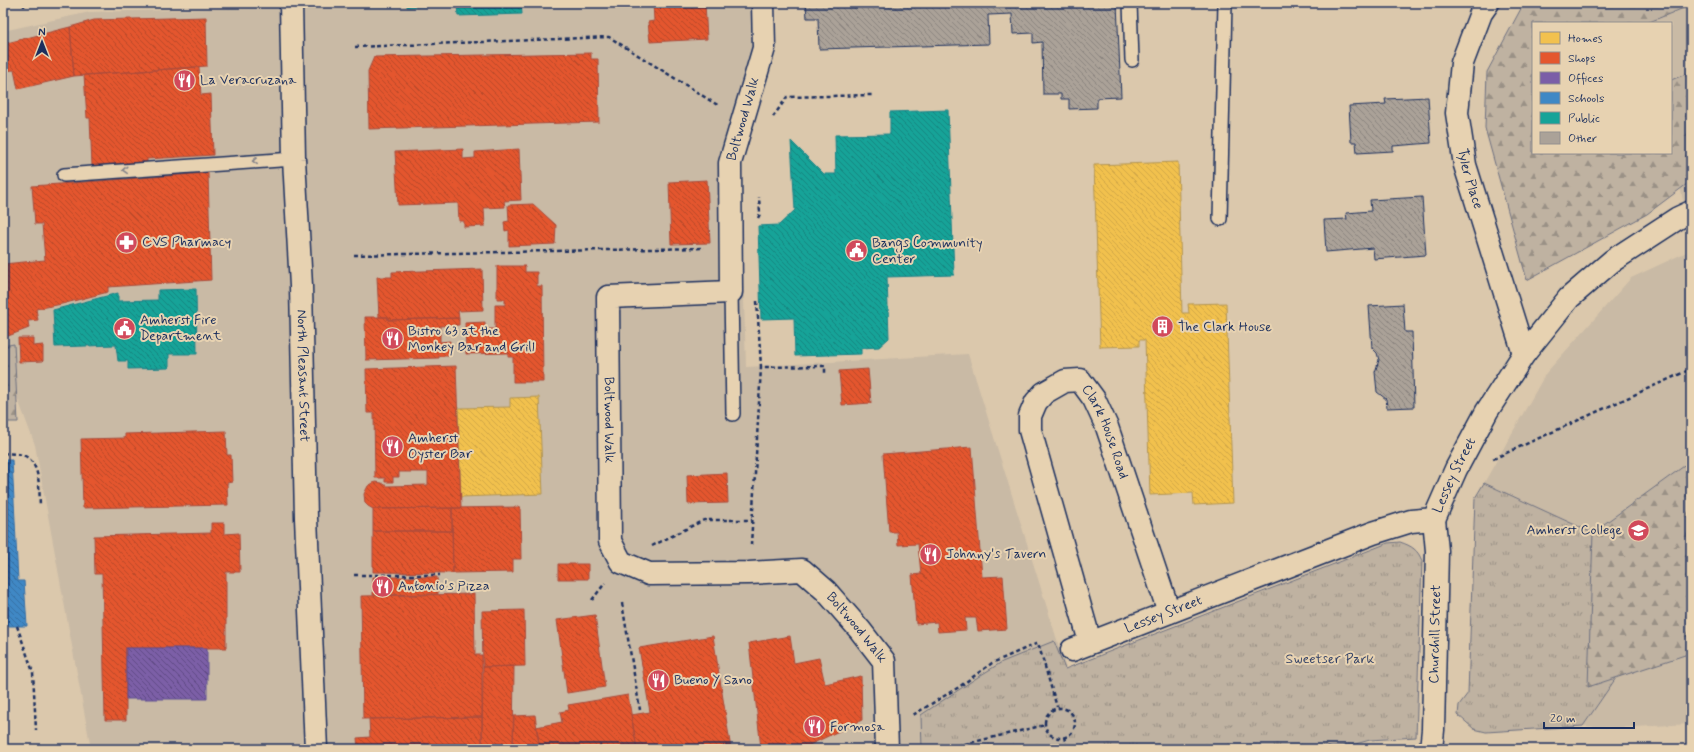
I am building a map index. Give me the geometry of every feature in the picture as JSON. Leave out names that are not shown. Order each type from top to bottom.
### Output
[{"type":"street","name":"North Pleasant Street","points":[[292,3],[294,159],[301,286],[306,518],[316,749]]},
{"type":"street","name":"Boltwood Walk","points":[[763,3],[764,48],[730,162],[731,292],[608,297],[610,541],[620,562],[649,574],[749,573],[802,570],[822,587],[860,630],[884,661],[887,749]]},
{"type":"street","name":"Tyler Place","points":[[1488,3],[1481,13],[1462,63],[1457,113],[1464,164],[1524,354]]},
{"type":"street","name":"Lessey Street","points":[[1081,646],[1373,533],[1411,521],[1434,518],[1456,469],[1487,411],[1524,354],[1569,298],[1612,261],[1678,218],[1691,212]]},
{"type":"street","name":"Clark House Road","points":[[1081,646],[1030,430],[1030,416],[1036,402],[1044,394],[1065,381],[1080,380],[1094,399],[1107,427],[1169,612]]},
{"type":"street","name":"Churchill Street","points":[[1431,749],[1433,730],[1437,551],[1434,518]]},
{"type":"lane","points":[[1130,3],[1132,60]]},
{"type":"lane","points":[[1220,219],[1225,3]]},
{"type":"lane","points":[[64,175],[294,159]]},
{"type":"lane","points":[[731,292],[733,414]]},
{"type":"path","points":[[24,3],[24,9]]},
{"type":"path","points":[[355,46],[609,37],[742,121]]},
{"type":"path","points":[[770,121],[787,97],[872,95]]},
{"type":"path","points":[[756,220],[760,214],[759,192]]},
{"type":"path","points":[[354,255],[730,248]]},
{"type":"path","points":[[749,573],[760,367],[757,296]]},
{"type":"path","points":[[760,367],[825,366],[825,375]]},
{"type":"path","points":[[1489,461],[1691,369]]},
{"type":"path","points":[[3,453],[24,456],[34,465],[38,476],[40,506]]},
{"type":"path","points":[[354,575],[440,575]]},
{"type":"path","points":[[622,603],[640,710]]},
{"type":"path","points":[[17,626],[33,672],[36,730]]},
{"type":"path","points":[[912,715],[959,687],[992,663],[1038,643],[1056,707]]},
{"type":"path","points":[[1056,707],[1067,709],[1074,716],[1074,726],[1072,731],[1064,737],[1059,738],[1049,734],[1044,721],[1048,712],[1056,707]]},
{"type":"path","points":[[944,749],[1045,725]]},
{"type":"path","points":[[1064,737],[1067,749]]},
{"type":"shaded area","points":[[335,3],[763,3],[740,166],[746,367],[968,354],[1091,749],[91,749],[35,445],[3,359],[3,31],[90,12],[334,6]]},
{"type":"shaded area","points":[[1691,3],[1691,237],[1672,150],[1672,22],[1646,22]]},
{"type":"shaded area","name":"Amherst College","points":[[1691,250],[1691,724],[1615,728],[1583,726],[1686,577],[1484,483],[1546,373],[1631,278]]},
{"type":"green space","points":[[1524,3],[1691,3],[1691,5],[1649,22],[1532,22],[1532,154],[1672,154],[1672,80],[1691,72],[1691,181],[1647,214],[1527,280],[1485,128],[1487,72]]},
{"type":"green space","points":[[14,344],[18,422],[3,422],[3,346]]},
{"type":"green space","points":[[1691,461],[1691,653],[1588,687],[1593,532]]},
{"type":"green space","points":[[1484,483],[1686,576],[1583,726],[1486,732],[1474,729],[1458,715],[1459,705],[1468,693],[1475,498]]},
{"type":"green space","name":"Sweetser Park","points":[[1400,542],[1414,549],[1419,554],[1422,561],[1416,737],[1370,740],[1352,745],[1289,749],[922,749],[921,715],[1002,662],[1054,641],[1065,669],[1388,543]]},
{"type":"building: Homes","name":"The Clark House","points":[[1178,162],[1182,313],[1189,313],[1188,304],[1226,303],[1233,503],[1194,505],[1193,493],[1150,495],[1145,340],[1139,340],[1139,346],[1100,347],[1094,165]]},
{"type":"building: Homes","points":[[539,397],[543,494],[461,497],[458,408],[510,407],[510,398]]},
{"type":"building: Shops","points":[[653,3],[705,3],[707,39],[650,42],[648,22],[654,21]]},
{"type":"building: Shops","points":[[206,17],[207,66],[74,76],[70,27],[94,20]]},
{"type":"building: Shops","points":[[70,27],[74,76],[18,89],[14,70],[3,71],[3,44]]},
{"type":"building: Shops","points":[[591,53],[591,59],[598,59],[599,122],[369,129],[368,71],[374,57]]},
{"type":"building: Shops","points":[[199,67],[201,95],[211,94],[213,155],[147,159],[147,164],[92,166],[90,118],[87,118],[84,75]]},
{"type":"building: Shops","points":[[463,149],[463,159],[475,158],[475,152],[519,149],[521,200],[504,201],[505,207],[484,208],[485,226],[464,227],[464,221],[459,221],[458,203],[398,205],[395,152]]},
{"type":"building: Shops","name":"CVS Pharmacy","points":[[208,173],[211,280],[108,287],[108,292],[36,309],[38,320],[28,321],[29,328],[3,338],[3,264],[45,260],[42,224],[35,224],[32,186]]},
{"type":"building: Shops","points":[[707,180],[710,243],[671,244],[669,182]]},
{"type":"building: Shops","points":[[533,204],[556,225],[555,244],[509,246],[509,230],[505,231],[504,222],[509,221],[508,205]]},
{"type":"building: Shops","points":[[497,266],[525,266],[525,272],[537,272],[537,286],[542,286],[543,382],[513,382],[513,357],[508,357],[508,353],[466,354],[465,323],[485,322],[485,329],[495,329],[495,305],[505,305],[505,299],[497,299]]},
{"type":"building: Shops","points":[[482,269],[483,310],[458,311],[459,318],[388,320],[388,317],[379,317],[377,277],[392,277],[392,272]]},
{"type":"building: Shops","points":[[365,317],[388,317],[388,320],[459,318],[459,325],[440,326],[440,342],[450,341],[450,356],[439,356],[439,358],[366,360]]},
{"type":"building: Shops","points":[[18,338],[33,338],[33,346],[43,345],[43,361],[19,362]]},
{"type":"building: Shops","points":[[456,366],[461,508],[373,509],[368,506],[365,503],[364,494],[368,486],[375,482],[382,483],[387,486],[428,485],[428,472],[399,472],[399,477],[393,477],[393,482],[385,482],[385,478],[375,478],[374,413],[367,413],[366,369]]},
{"type":"building: Shops","points":[[868,369],[871,403],[842,405],[839,371]]},
{"type":"building: Shops","points":[[226,431],[227,455],[231,455],[232,482],[227,483],[228,505],[83,508],[81,439],[125,438],[125,434]]},
{"type":"building: Shops","points":[[972,447],[982,577],[1003,576],[1007,629],[978,631],[976,618],[965,618],[966,630],[938,632],[937,622],[916,624],[912,575],[921,574],[918,544],[898,545],[897,532],[889,532],[883,454]]},
{"type":"building: Shops","points":[[727,473],[728,503],[688,504],[687,475]]},
{"type":"building: Shops","points":[[520,507],[521,559],[513,559],[513,572],[453,573],[452,508]]},
{"type":"building: Shops","points":[[452,508],[452,531],[373,531],[373,509]]},
{"type":"building: Shops","points":[[211,523],[224,523],[224,534],[239,533],[240,572],[226,572],[226,648],[126,648],[126,720],[105,720],[102,574],[95,574],[94,536],[211,533]]},
{"type":"building: Shops","points":[[373,531],[452,531],[453,573],[373,572]]},
{"type":"building: Shops","points":[[558,564],[588,564],[588,579],[558,579]]},
{"type":"building: Shops","points":[[373,577],[437,577],[438,594],[373,595]]},
{"type":"building: Shops","points":[[474,594],[475,655],[482,655],[482,717],[363,719],[361,596]]},
{"type":"building: Shops","points":[[524,610],[525,666],[483,667],[482,611]]},
{"type":"building: Shops","points":[[595,615],[605,687],[567,693],[557,620]]},
{"type":"building: Shops","points":[[713,636],[731,749],[637,749],[631,715],[650,712],[639,648]]},
{"type":"building: Shops","points":[[790,636],[794,663],[819,658],[825,684],[861,676],[862,720],[801,749],[755,749],[761,748],[749,643]]},
{"type":"building: Shops","points":[[514,666],[513,749],[482,749],[483,667]]},
{"type":"building: Shops","points":[[628,695],[637,749],[540,749],[536,727],[562,722],[560,712],[569,710],[568,705]]},
{"type":"building: Shops","points":[[535,715],[540,749],[513,749],[514,716]]},
{"type":"building: Shops","points":[[482,717],[482,749],[358,749],[357,738],[370,737],[369,719]]},
{"type":"building: Offices","points":[[126,648],[207,648],[207,699],[126,699]]},
{"type":"building: Schools","points":[[3,460],[12,460],[18,581],[24,581],[27,626],[3,626]]},
{"type":"building: Public","points":[[407,3],[521,3],[522,14],[458,16],[457,5],[407,7]]},
{"type":"building: Public","name":"Bangs Community Center","points":[[948,110],[954,275],[887,277],[889,338],[879,347],[861,348],[861,354],[795,356],[794,318],[761,319],[758,226],[779,225],[795,210],[791,141],[824,174],[836,174],[835,135],[890,134],[890,112]]},
{"type":"building: Public","name":"Amherst Fire Department","points":[[196,289],[197,354],[169,354],[169,368],[128,369],[128,361],[118,361],[116,345],[55,347],[53,310],[118,293],[118,301],[158,300],[158,290]]},
{"type":"building: Other","points":[[806,3],[1117,3],[1121,97],[1097,98],[1097,108],[1069,109],[1069,99],[1061,99],[1061,94],[1043,94],[1042,42],[1033,43],[1033,33],[1013,34],[1012,14],[988,15],[989,44],[819,49],[818,18],[807,18]]},
{"type":"building: Other","points":[[1428,97],[1431,143],[1393,146],[1393,151],[1357,153],[1356,142],[1351,142],[1349,106],[1386,104],[1385,99]]},
{"type":"building: Other","points":[[1422,197],[1426,255],[1374,259],[1373,248],[1326,252],[1324,220],[1347,219],[1346,213],[1371,211],[1370,200]]},
{"type":"building: Other","points":[[1403,304],[1405,332],[1412,332],[1414,407],[1387,408],[1386,399],[1377,392],[1375,372],[1379,360],[1377,353],[1372,348],[1369,306]]},
{"type":"place","name":"La Veracruzana","points":[[184,80]]},
{"type":"place","name":"CVS Pharmacy","points":[[127,242]]},
{"type":"place","name":"Bangs Community Center","points":[[856,251]]},
{"type":"place","name":"The Clark House","points":[[1163,327]]},
{"type":"place","name":"Amherst Fire Department","points":[[125,328]]},
{"type":"place","name":"Bistro 63 at the Monkey Bar and Grill","points":[[392,339]]},
{"type":"place","name":"Amherst Oyster Bar","points":[[392,446]]},
{"type":"place","name":"Amherst College","points":[[1638,530]]},
{"type":"place","name":"Johnny's Tavern","points":[[931,554]]},
{"type":"place","name":"Antonio's Pizza","points":[[382,586]]},
{"type":"place","name":"Bueno Y Sano","points":[[659,680]]},
{"type":"place","name":"Formosa","points":[[815,727]]}]
